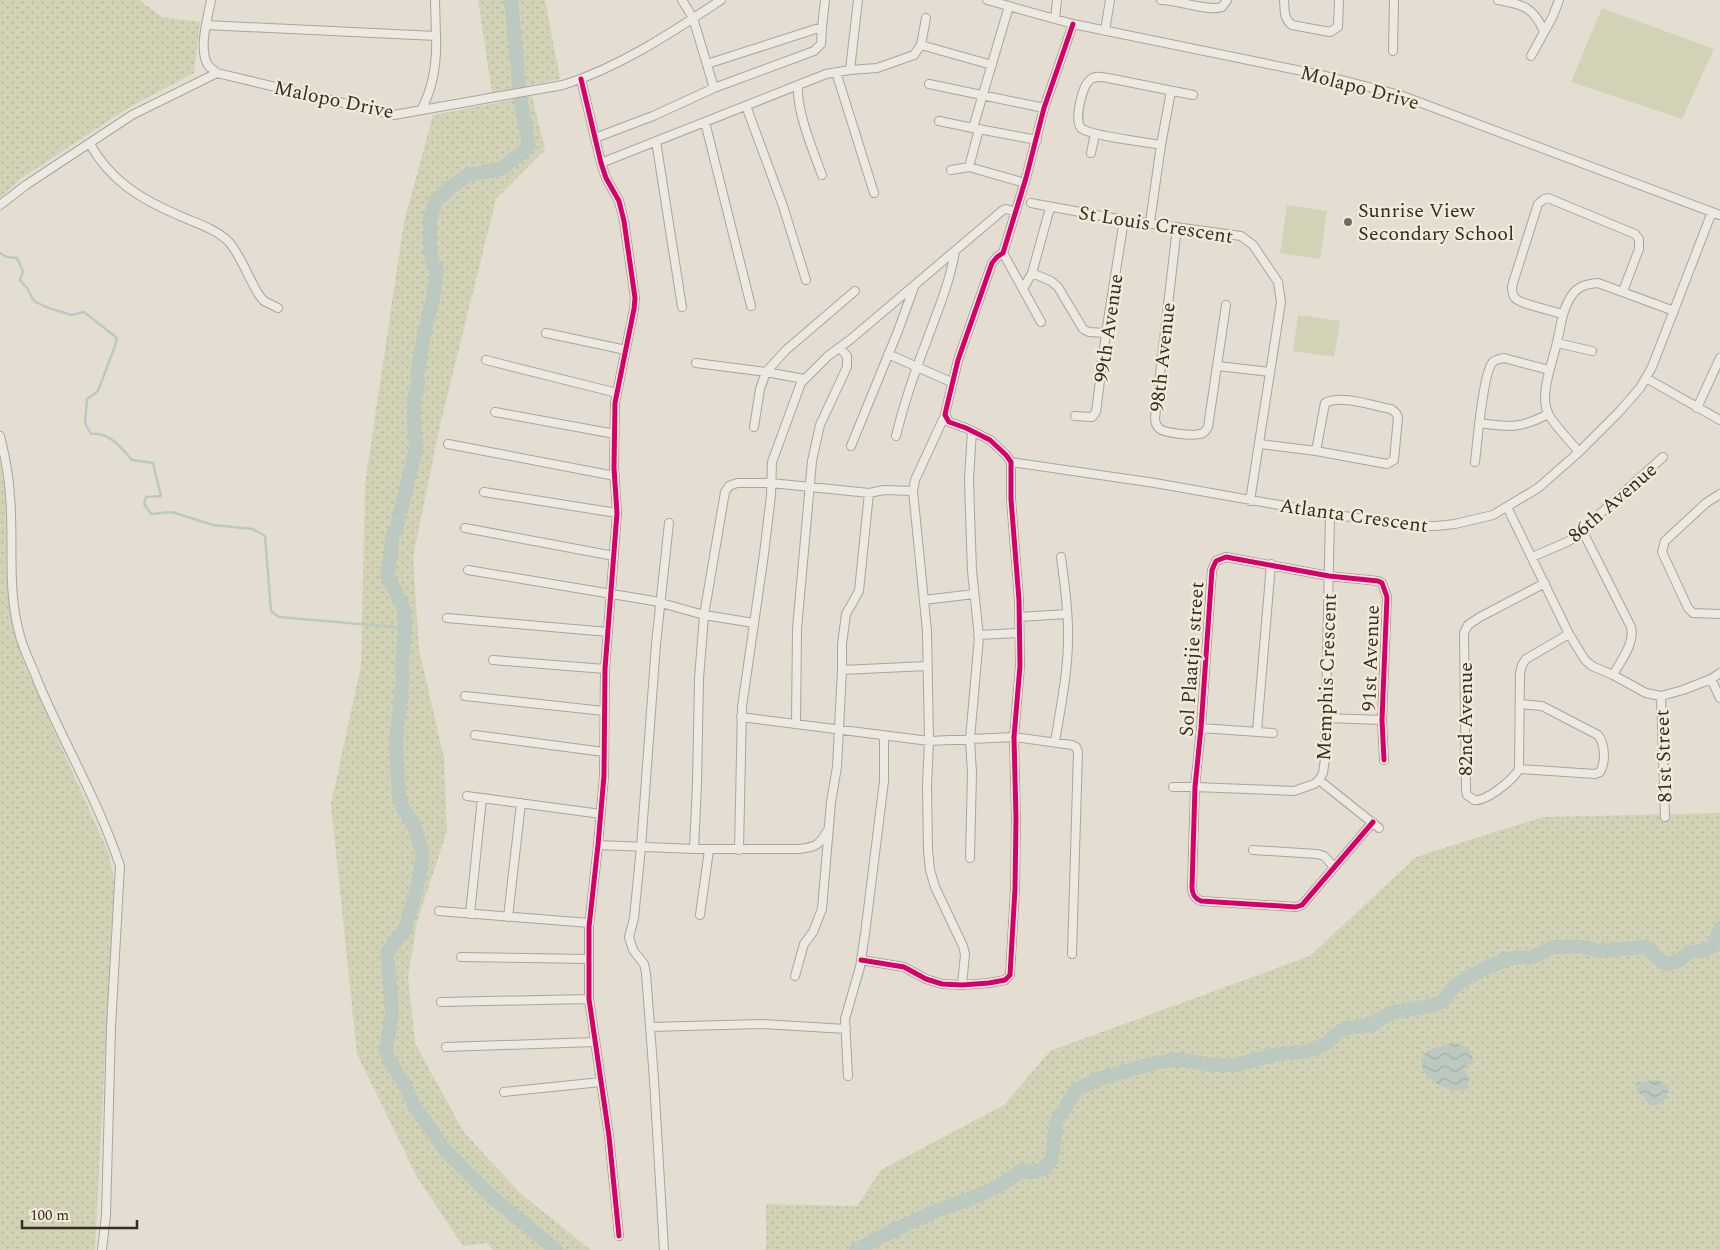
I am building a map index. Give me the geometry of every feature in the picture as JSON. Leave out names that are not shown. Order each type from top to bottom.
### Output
[{"type":"street","points":[[0,205],[26,185],[132,115],[217,73],[208,66],[204,57],[203,43],[210,0]]},
{"type":"street","points":[[421,110],[434,75],[435,0]]},
{"type":"street","points":[[682,0],[693,18],[714,88]]},
{"type":"street","points":[[619,1236],[608,1136],[589,999],[589,923],[601,814],[604,752],[604,669],[612,595],[617,513],[615,434],[617,393],[635,298],[624,221],[619,201],[606,178],[601,163],[581,79],[623,60],[721,0]]},
{"type":"street","points":[[595,138],[653,116],[714,88],[814,51],[821,44],[825,0]]},
{"type":"street","points":[[850,70],[858,0]]},
{"type":"street","name":"Molapo Drive","points":[[987,0],[1073,24],[1326,76],[1400,95],[1720,215]]},
{"type":"street","points":[[1055,19],[1057,0]]},
{"type":"street","points":[[1104,31],[1110,0]]},
{"type":"street","points":[[1162,0],[1172,0],[1213,9],[1222,7],[1227,0]]},
{"type":"street","points":[[1284,0],[1285,15],[1287,21],[1292,25],[1330,32],[1338,27],[1339,0]]},
{"type":"street","points":[[1393,51],[1394,0]]},
{"type":"street","points":[[1498,0],[1518,3],[1526,7],[1537,18],[1544,32]]},
{"type":"street","points":[[1531,56],[1553,16],[1559,0]]},
{"type":"street","points":[[970,167],[976,128],[1009,6]]},
{"type":"street","points":[[601,163],[798,85],[836,72],[877,68],[914,56],[921,45],[926,18]]},
{"type":"street","points":[[962,985],[963,946],[935,887],[930,870],[928,850],[926,786],[929,741],[927,666],[924,600],[913,491],[915,480],[945,415],[951,382],[992,263],[1003,253],[1025,183],[1044,108],[1073,24]]},
{"type":"street","points":[[206,25],[436,36]]},
{"type":"street","points":[[707,64],[822,27]]},
{"type":"street","points":[[921,45],[992,65]]},
{"type":"street","points":[[836,72],[874,193]]},
{"type":"street","name":"Malopo Drive","points":[[217,73],[394,115],[540,90],[581,79]]},
{"type":"street","points":[[1161,145],[1095,134],[1082,128],[1078,123],[1077,117],[1084,88],[1090,79],[1096,77],[1193,95]]},
{"type":"street","points":[[930,84],[1044,108]]},
{"type":"street","points":[[798,85],[797,96],[822,175]]},
{"type":"street","points":[[1150,222],[1171,91]]},
{"type":"street","points":[[746,106],[783,206],[806,280]]},
{"type":"street","points":[[940,121],[1036,140]]},
{"type":"street","points":[[705,122],[751,306]]},
{"type":"street","points":[[1091,153],[1095,134]]},
{"type":"street","points":[[656,141],[682,307]]},
{"type":"street","points":[[90,144],[99,161],[144,200],[204,226],[228,241],[235,250],[259,296],[264,301],[278,308]]},
{"type":"street","points":[[951,170],[970,167],[1025,183]]},
{"type":"street","points":[[1563,314],[1522,302],[1515,298],[1512,293],[1512,286],[1538,204],[1544,199],[1548,198],[1635,234],[1639,239],[1639,249],[1623,291]]},
{"type":"street","name":"St Louis Crescent","points":[[1031,203],[1050,208],[1124,220],[1150,222],[1242,236],[1253,244],[1278,282],[1281,302],[1250,500]]},
{"type":"street","points":[[1023,289],[1032,273],[1050,208]]},
{"type":"street","points":[[739,850],[742,717],[764,554],[772,462],[801,383],[823,361],[914,287],[1003,210],[1016,212]]},
{"type":"street","name":"Atlanta Crescent","points":[[1011,462],[1156,483],[1330,514],[1413,526],[1436,526],[1479,519],[1507,508],[1538,488],[1579,452],[1640,388],[1674,311],[1712,212]]},
{"type":"street","name":"99th Avenue","points":[[1075,416],[1092,417],[1096,412],[1124,220]]},
{"type":"street","name":"98th Avenue","points":[[1177,227],[1155,418],[1156,424],[1161,430],[1199,435],[1205,432],[1210,421],[1226,305]]},
{"type":"street","points":[[896,436],[917,367],[951,276],[955,251]]},
{"type":"street","points":[[1003,253],[1041,322]]},
{"type":"street","points":[[1032,273],[1051,281],[1058,287],[1083,329],[1089,332],[1106,334]]},
{"type":"street","points":[[1579,452],[1548,414],[1545,394],[1563,314],[1572,296],[1580,287],[1598,283],[1674,311]]},
{"type":"street","points":[[851,446],[914,287]]},
{"type":"street","points":[[754,427],[760,389],[766,372],[786,350],[855,291]]},
{"type":"street","points":[[546,334],[626,350]]},
{"type":"street","points":[[1557,343],[1592,351]]},
{"type":"street","points":[[796,724],[797,629],[812,461],[820,425],[847,367],[847,356],[840,348]]},
{"type":"street","points":[[888,354],[951,382]]},
{"type":"street","points":[[1476,462],[1479,423],[1489,369],[1492,363],[1497,359],[1504,358],[1549,370]]},
{"type":"street","points":[[1697,408],[1720,358]]},
{"type":"street","points":[[486,360],[617,393]]},
{"type":"street","points":[[696,363],[804,379]]},
{"type":"street","points":[[1218,366],[1270,372]]},
{"type":"street","points":[[1646,378],[1720,420]]},
{"type":"street","points":[[1260,444],[1316,451],[1387,464],[1394,460],[1396,452],[1398,417],[1391,409],[1340,398],[1332,399],[1325,403],[1316,451]]},
{"type":"street","points":[[495,412],[615,434]]},
{"type":"street","points":[[1479,423],[1518,426],[1532,423],[1548,414]]},
{"type":"street","points":[[861,960],[904,968],[926,979],[942,984],[962,985],[1005,980],[1010,974],[1015,889],[1014,738],[1020,666],[1019,617],[1011,499],[1011,462],[1006,454],[990,440],[949,422],[945,415]]},
{"type":"street","points":[[970,858],[972,773],[970,739],[978,635],[970,504],[972,431]]},
{"type":"street","points":[[0,436],[10,496],[14,610],[18,632],[51,712],[99,811],[120,866],[111,1026],[106,1215],[102,1250]]},
{"type":"street","points":[[448,444],[615,476]]},
{"type":"street","name":"86th Avenue","points":[[1532,557],[1567,542],[1583,532],[1602,512],[1663,457]]},
{"type":"street","points":[[694,850],[699,679],[704,615],[726,492],[729,486],[737,483],[771,483],[869,493],[884,490],[913,491]]},
{"type":"street","points":[[484,492],[617,513]]},
{"type":"street","points":[[795,976],[804,944],[814,932],[822,909],[828,830],[839,731],[842,644],[846,614],[859,591],[869,493]]},
{"type":"street","points":[[1720,494],[1706,503],[1665,541],[1662,552],[1688,608],[1693,613],[1720,614]]},
{"type":"street","points":[[1507,508],[1569,634],[1584,660],[1646,694],[1661,696],[1683,690],[1720,673]]},
{"type":"street","name":"Memphis Crescent","points":[[1173,787],[1194,786],[1294,791],[1314,784],[1319,780],[1323,773],[1325,759],[1330,514]]},
{"type":"street","points":[[664,1250],[646,973],[644,964],[633,950],[629,937],[634,918],[642,847],[656,644],[662,603],[669,523]]},
{"type":"street","points":[[465,528],[614,556]]},
{"type":"street","points":[[1583,532],[1631,627],[1632,634],[1628,648],[1613,675]]},
{"type":"street","points":[[1055,742],[1066,676],[1068,632],[1068,614],[1061,557]]},
{"type":"street","name":"Sol Plaatjie street","points":[[1329,576],[1226,557],[1221,558],[1214,565],[1201,728],[1194,786],[1193,895],[1196,899],[1201,900],[1296,907],[1306,902],[1334,867]]},
{"type":"street","points":[[1258,731],[1271,564]]},
{"type":"street","points":[[468,570],[662,603],[704,615],[754,623]]},
{"type":"street","name":"91st Avenue","points":[[1329,576],[1378,581],[1384,586],[1387,597],[1382,720],[1384,760]]},
{"type":"street","name":"82nd Avenue","points":[[1519,769],[1516,776],[1485,799],[1474,800],[1467,795],[1464,633],[1468,625],[1480,617],[1545,583]]},
{"type":"street","points":[[924,600],[974,594]]},
{"type":"street","points":[[1019,617],[1068,614]]},
{"type":"street","points":[[447,618],[608,632]]},
{"type":"street","points":[[978,635],[1019,633]]},
{"type":"street","points":[[1520,704],[1542,706],[1598,735],[1604,745],[1603,768],[1600,772],[1594,774],[1519,769],[1520,704],[1522,665],[1526,659],[1569,634]]},
{"type":"street","points":[[493,660],[604,669]]},
{"type":"street","points":[[842,670],[927,666]]},
{"type":"street","points":[[1712,678],[1720,698]]},
{"type":"street","points":[[465,696],[604,711]]},
{"type":"street","name":"81st Street","points":[[1661,696],[1665,817]]},
{"type":"street","points":[[742,717],[839,731],[929,741],[1014,738],[1072,745],[1078,752],[1072,954]]},
{"type":"street","points":[[1326,718],[1382,720]]},
{"type":"street","points":[[1201,728],[1273,732]]},
{"type":"street","points":[[475,735],[604,752]]},
{"type":"street","points":[[848,1076],[845,1018],[861,960],[884,781],[884,736]]},
{"type":"street","points":[[1319,780],[1380,828]]},
{"type":"street","points":[[467,796],[601,814]]},
{"type":"street","points":[[470,914],[482,798]]},
{"type":"street","points":[[508,917],[521,803]]},
{"type":"street","points":[[1253,850],[1317,854],[1324,856],[1334,867],[1373,822]]},
{"type":"street","points":[[598,845],[694,850],[812,847],[819,843],[828,830]]},
{"type":"street","points":[[700,915],[709,850]]},
{"type":"street","points":[[439,911],[589,923]]},
{"type":"street","points":[[462,957],[589,959]]},
{"type":"street","points":[[441,1002],[589,999]]},
{"type":"street","points":[[650,1027],[760,1024],[846,1028]]},
{"type":"street","points":[[446,1047],[595,1042]]},
{"type":"street","points":[[504,1092],[601,1082]]},
{"type":"green space","points":[[0,0],[139,0],[162,17],[200,22],[194,73],[128,108],[22,178],[0,198]]},
{"type":"green space","points":[[478,0],[545,0],[560,79],[492,93]]},
{"type":"green space","points":[[1602,8],[1714,49],[1682,119],[1571,82]]},
{"type":"green space","points":[[532,96],[545,150],[496,199],[441,421],[413,557],[419,649],[444,758],[447,831],[417,922],[408,977],[415,1043],[463,1131],[521,1194],[591,1250],[493,1250],[487,1243],[463,1246],[417,1177],[357,1054],[331,804],[361,666],[365,484],[404,222],[433,115]]},
{"type":"green space","points":[[1287,205],[1327,211],[1320,259],[1280,253]]},
{"type":"green space","points":[[1298,315],[1340,321],[1334,357],[1293,351]]},
{"type":"green space","points":[[0,460],[5,492],[7,586],[23,661],[109,854],[114,881],[95,1250],[0,1250]]},
{"type":"green space","points":[[1720,813],[1720,1250],[766,1250],[766,1204],[857,1206],[881,1170],[1004,1105],[1050,1051],[1310,956],[1416,857],[1543,817]]},
{"type":"water","points":[[1451,1043],[1467,1048],[1473,1058],[1474,1063],[1463,1068],[1470,1077],[1465,1090],[1451,1090],[1438,1084],[1427,1075],[1421,1064],[1421,1058],[1425,1053]]},
{"type":"water","points":[[1657,1080],[1669,1085],[1663,1101],[1654,1106],[1647,1102],[1644,1095],[1637,1093],[1635,1085],[1638,1082]]},
{"type":"waterway","points":[[511,0],[521,103],[529,145],[501,169],[468,175],[450,188],[436,201],[430,218],[430,248],[432,261],[437,270],[417,375],[418,384],[414,401],[415,453],[396,530],[392,536],[387,576],[404,610],[405,628],[402,666],[403,679],[396,741],[399,797],[403,809],[414,825],[423,855],[417,888],[405,929],[387,953],[392,1012],[386,1050],[389,1060],[405,1085],[413,1104],[445,1150],[492,1197],[556,1250]]},
{"type":"waterway","points":[[0,253],[7,257],[17,258],[23,271],[20,280],[34,301],[71,315],[84,312],[117,338],[98,391],[87,399],[85,423],[91,434],[103,435],[114,441],[132,460],[153,463],[161,496],[146,497],[144,504],[151,514],[172,512],[213,525],[253,529],[265,536],[271,611],[279,617],[405,628]]},
{"type":"waterway","points":[[856,1250],[929,1214],[999,1186],[1020,1171],[1032,1172],[1044,1169],[1052,1159],[1056,1122],[1076,1090],[1098,1079],[1171,1060],[1184,1060],[1209,1065],[1237,1065],[1277,1054],[1315,1049],[1327,1043],[1336,1034],[1347,1028],[1372,1025],[1383,1017],[1395,1012],[1431,1006],[1443,1001],[1460,982],[1505,960],[1518,957],[1530,958],[1553,947],[1586,947],[1598,951],[1647,947],[1656,957],[1667,964],[1680,960],[1689,952],[1713,947],[1720,928]]},
{"type":"cycle path","points":[[861,960],[904,967],[926,979],[942,984],[989,983],[1005,980],[1010,975],[1015,889],[1014,737],[1020,666],[1019,600],[1011,499],[1011,462],[990,440],[949,422],[945,415],[958,360],[992,263],[1003,253],[1026,178],[1044,108],[1073,24]]},
{"type":"cycle path","points":[[581,79],[601,163],[606,178],[619,201],[624,221],[635,298],[615,403],[614,468],[617,513],[605,669],[604,776],[589,927],[589,999],[609,1136],[619,1236]]},
{"type":"cycle path","points":[[1373,822],[1302,905],[1296,907],[1201,901],[1194,896],[1192,887],[1195,787],[1212,570],[1216,561],[1226,557],[1329,576],[1382,583],[1387,597],[1382,720],[1384,760]]},
{"type":"place","name":"Sunrise View Secondary School","points":[[1348,222]]}]
